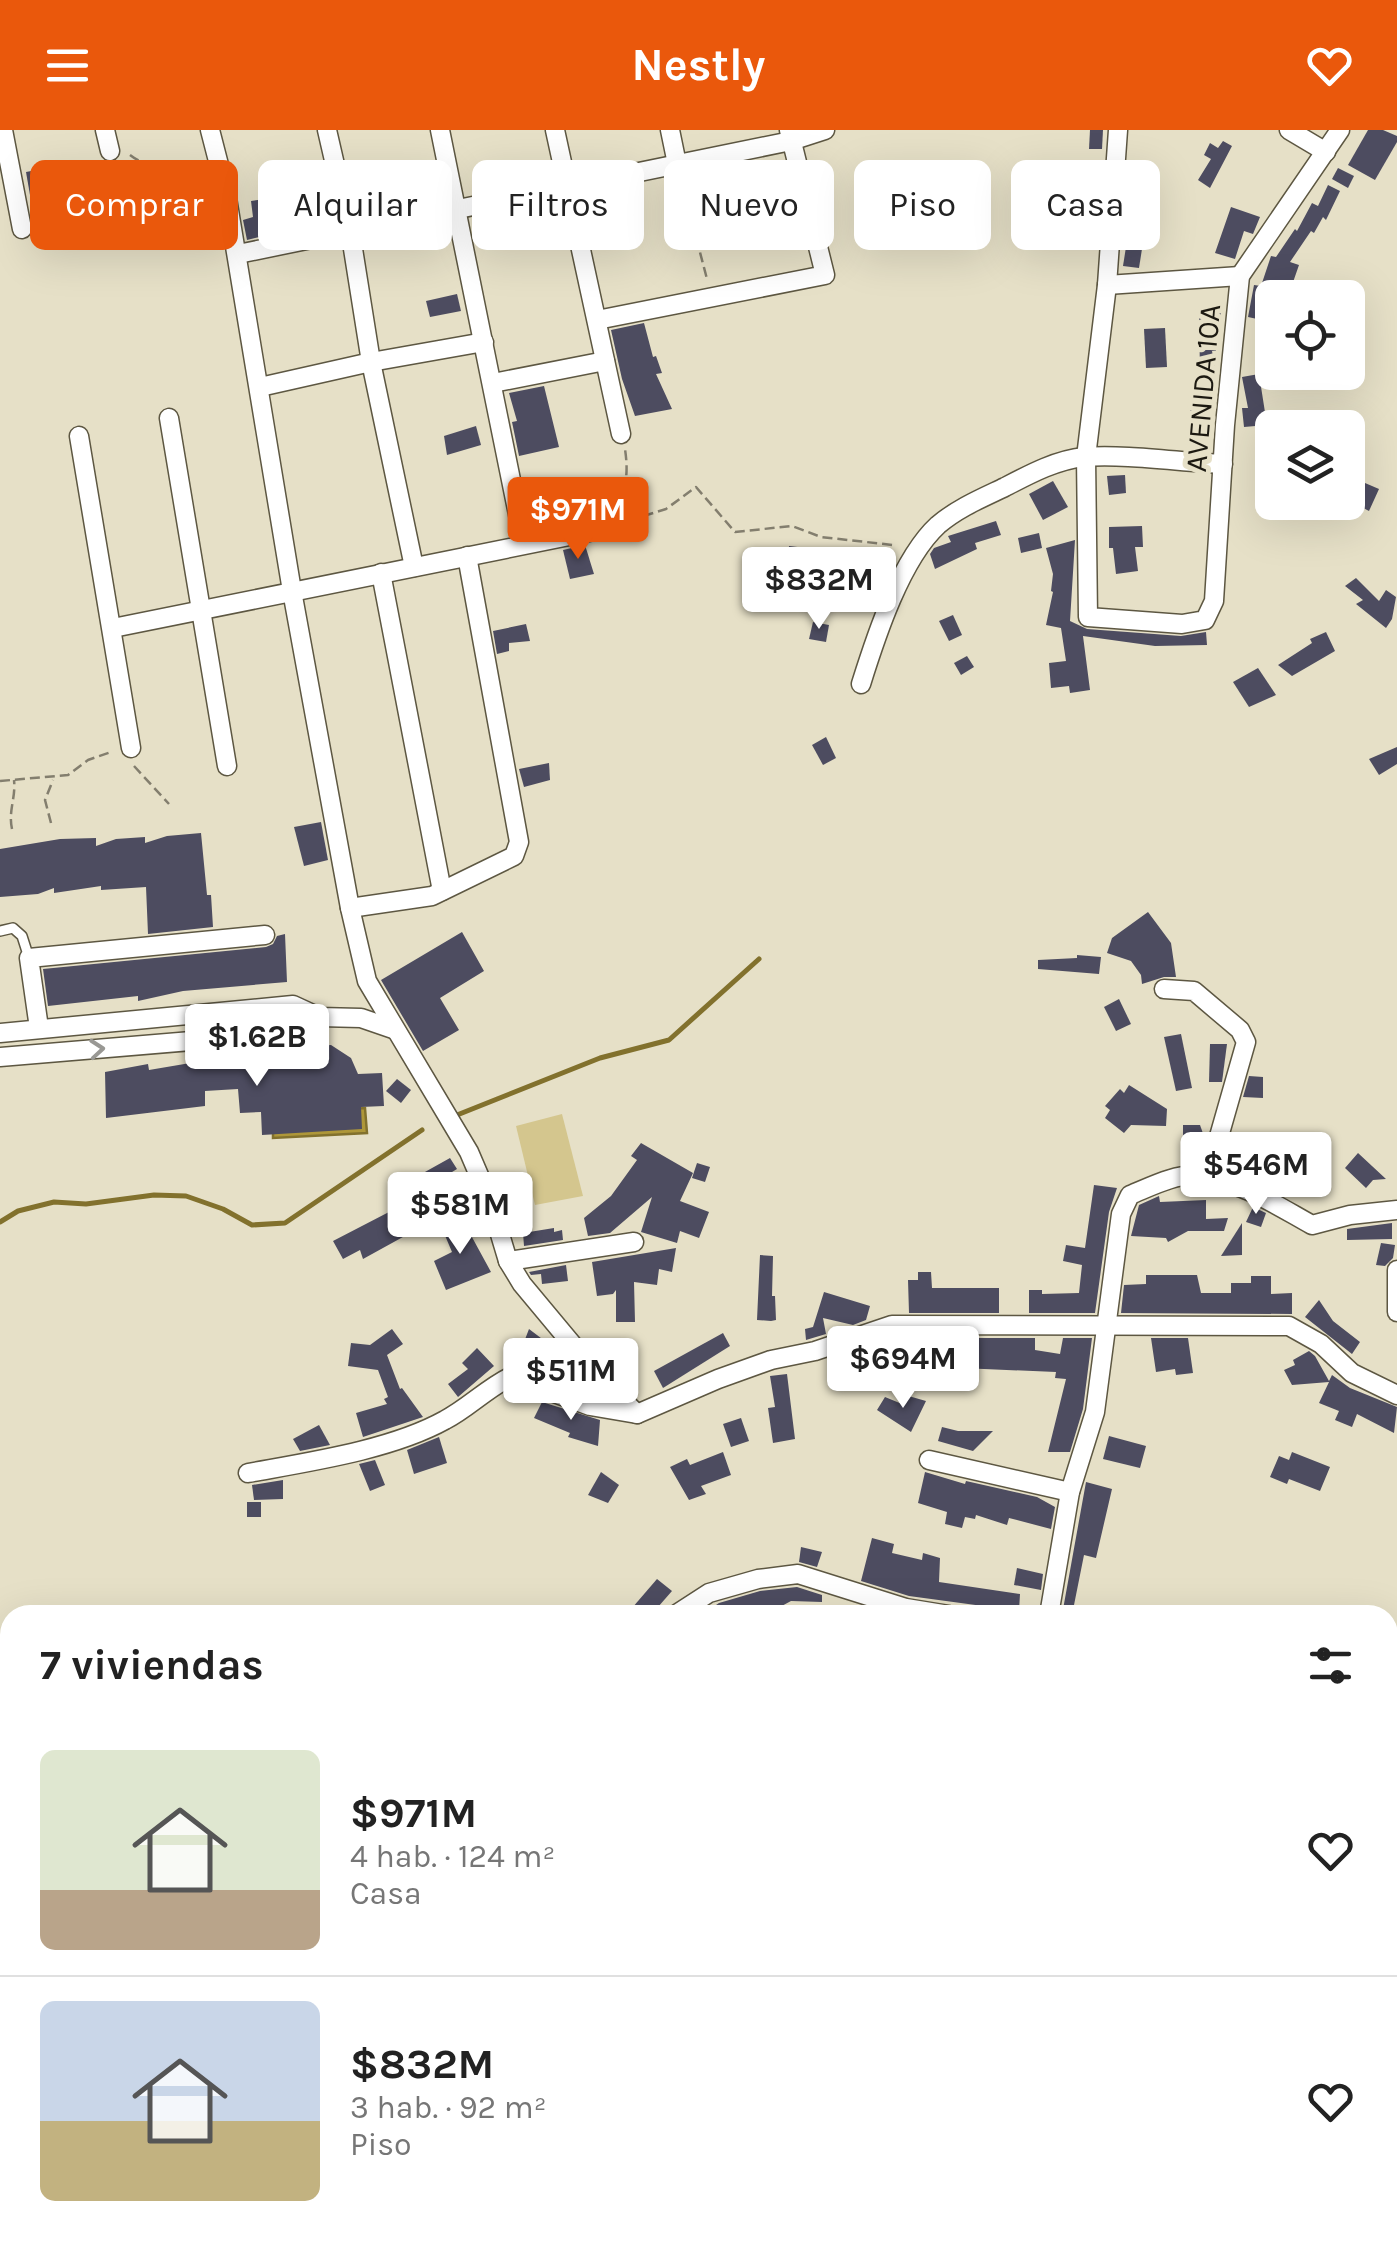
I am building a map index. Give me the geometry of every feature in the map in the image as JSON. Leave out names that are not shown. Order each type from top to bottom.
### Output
[{"type":"street","points":[[3,130],[22,229]]},
{"type":"street","points":[[210,130],[218,160]]},
{"type":"street","points":[[328,130],[335,160]]},
{"type":"street","points":[[440,130],[524,544]]},
{"type":"street","points":[[555,130],[562,160]]},
{"type":"street","points":[[670,130],[676,160]]},
{"type":"street","points":[[693,160],[825,130]]},
{"type":"street","points":[[1086,457],[1107,285],[1118,130]]},
{"type":"street","points":[[1290,130],[1326,152]]},
{"type":"street","name":"AVENIDA 10A","points":[[1086,457],[1088,617],[1182,624],[1205,620],[1214,600],[1240,276],[1340,130]]},
{"type":"street","points":[[596,320],[825,275],[790,136]]},
{"type":"street","points":[[452,209],[472,205]]},
{"type":"street","points":[[237,250],[292,591],[367,981],[468,1152],[490,1201],[508,1261],[522,1284],[596,1374],[637,1414]]},
{"type":"street","points":[[238,254],[258,250]]},
{"type":"street","points":[[353,250],[371,362],[414,566]]},
{"type":"street","points":[[581,250],[621,434]]},
{"type":"street","points":[[1107,285],[1240,276]]},
{"type":"street","points":[[260,387],[484,342]]},
{"type":"street","points":[[493,383],[605,361]]},
{"type":"street","points":[[168,418],[227,766]]},
{"type":"street","points":[[79,436],[131,748]]},
{"type":"street","points":[[862,684],[882,620],[905,574],[935,528],[955,512],[1033,472],[1086,457],[1223,464]]},
{"type":"street","points":[[113,628],[600,530]]},
{"type":"street","points":[[350,908],[432,896],[514,856],[520,842],[467,556]]},
{"type":"street","points":[[382,573],[442,891]]},
{"type":"street","points":[[39,1028],[30,958],[266,935]]},
{"type":"street","points":[[1164,989],[1194,990],[1240,1030],[1246,1042],[1216,1147],[1214,1180]]},
{"type":"street","points":[[0,1033],[293,1005],[319,1017],[361,1018],[393,1029]]},
{"type":"street","points":[[0,1057],[287,1033],[319,1017]]},
{"type":"street","points":[[1050,1605],[1070,1492],[1094,1412],[1121,1214],[1130,1195],[1195,1175],[1251,1190],[1312,1225],[1350,1215],[1397,1210]]},
{"type":"street","points":[[508,1261],[634,1242]]},
{"type":"street","points":[[1397,1270],[1397,1312]]},
{"type":"street","points":[[248,1473],[319,1460],[426,1428],[444,1421],[510,1377],[590,1406],[637,1414],[678,1394],[772,1360],[815,1352],[892,1325],[1289,1326],[1321,1344],[1352,1373],[1397,1395]]},
{"type":"street","points":[[929,1460],[1070,1492]]},
{"type":"street","points":[[691,1605],[710,1593],[758,1579],[798,1574],[885,1605]]},
{"type":"lane","points":[[0,931],[14,928],[22,936],[30,958]]},
{"type":"path","points":[[107,138],[136,160]]},
{"type":"path","points":[[699,250],[712,298]]},
{"type":"path","points":[[600,530],[618,505],[628,478],[621,434]]},
{"type":"path","points":[[600,530],[666,509],[696,487],[735,532],[792,526],[821,537],[893,544]]},
{"type":"path","points":[[0,781],[68,775],[88,760],[131,748],[134,766],[169,804]]},
{"type":"path","points":[[51,823],[45,800],[54,778]]},
{"type":"path","points":[[12,830],[8,812],[14,779]]},
{"type":"shaded area","points":[[365,1108],[367,1133],[273,1138],[273,1114]]},
{"type":"shaded area","points":[[562,1114],[583,1196],[535,1205],[516,1126]]},
{"type":"building","points":[[1090,130],[1103,130],[1102,149],[1089,149]]},
{"type":"building","points":[[1368,130],[1383,130],[1397,136],[1375,180],[1348,165]]},
{"type":"building","points":[[1223,141],[1232,146],[1210,188],[1198,180],[1211,159],[1204,155],[1210,143],[1218,148]]},
{"type":"building","points":[[1338,168],[1354,176],[1348,188],[1332,179]]},
{"type":"building","points":[[1328,185],[1340,191],[1326,220],[1323,217],[1290,262],[1299,265],[1294,280],[1263,280],[1271,256],[1276,257],[1297,231],[1312,203],[1318,206]]},
{"type":"building","points":[[258,200],[258,237],[247,240],[243,220],[253,217],[251,201]]},
{"type":"building","points":[[1231,207],[1260,217],[1253,234],[1244,231],[1235,259],[1215,253]]},
{"type":"building","points":[[1126,250],[1142,250],[1139,268],[1123,266]]},
{"type":"building","points":[[1255,285],[1255,319],[1248,317]]},
{"type":"building","points":[[457,294],[461,311],[430,317],[426,301]]},
{"type":"building","points":[[1199,306],[1221,307],[1221,322],[1215,322],[1216,351],[1212,351],[1216,374],[1200,376]]},
{"type":"building","points":[[644,323],[653,357],[656,356],[662,373],[656,374],[672,409],[635,416],[611,330]]},
{"type":"building","points":[[1165,328],[1167,367],[1146,368],[1144,329]]},
{"type":"building","points":[[1255,375],[1255,390],[1262,390],[1265,410],[1255,410],[1255,426],[1244,427],[1242,408],[1248,408],[1242,377]]},
{"type":"building","points":[[544,386],[559,447],[519,456],[512,422],[517,421],[509,393]]},
{"type":"building","points":[[1208,406],[1211,422],[1193,426],[1190,409]]},
{"type":"building","points":[[476,426],[481,445],[447,455],[444,436]]},
{"type":"building","points":[[1125,475],[1126,493],[1109,495],[1107,476]]},
{"type":"building","points":[[1053,481],[1068,507],[1043,520],[1029,494]]},
{"type":"building","points":[[1365,483],[1379,489],[1369,511],[1365,509]]},
{"type":"building","points":[[573,485],[578,506],[531,514],[527,496]]},
{"type":"building","points":[[996,521],[1001,535],[975,543],[977,549],[935,569],[930,554],[934,548],[951,542],[948,536]]},
{"type":"building","points":[[1142,526],[1143,547],[1135,547],[1138,571],[1116,574],[1113,548],[1109,548],[1109,527]]},
{"type":"building","points":[[1039,533],[1042,548],[1021,553],[1018,538]]},
{"type":"building","points":[[1075,540],[1070,621],[1087,629],[1181,636],[1206,632],[1207,645],[1155,646],[1083,636],[1090,690],[1070,693],[1069,686],[1051,688],[1049,663],[1066,661],[1061,628],[1046,625],[1053,574],[1046,548]]},
{"type":"building","points":[[585,545],[594,574],[570,579],[563,550]]},
{"type":"building","points":[[789,546],[806,548],[804,561],[788,560]]},
{"type":"building","points":[[1356,578],[1379,601],[1386,590],[1396,597],[1386,628],[1356,604],[1363,600],[1345,586]]},
{"type":"building","points":[[953,615],[962,635],[949,641],[939,621]]},
{"type":"building","points":[[813,622],[829,625],[826,642],[809,639]]},
{"type":"building","points":[[526,624],[530,641],[509,643],[509,651],[497,654],[493,631]]},
{"type":"building","points":[[1326,632],[1335,651],[1292,676],[1278,665],[1312,643],[1310,639]]},
{"type":"building","points":[[967,656],[974,667],[961,675],[954,663]]},
{"type":"building","points":[[1258,668],[1276,695],[1249,707],[1233,682]]},
{"type":"building","points":[[826,737],[836,758],[823,765],[812,745]]},
{"type":"building","points":[[1397,747],[1397,764],[1379,775],[1369,759]]},
{"type":"building","points":[[549,763],[550,780],[524,787],[519,769]]},
{"type":"building","points":[[321,822],[328,860],[304,866],[294,827]]},
{"type":"building","points":[[201,833],[213,927],[148,934],[146,887],[101,890],[101,886],[54,893],[54,888],[38,894],[0,897],[0,849],[60,839],[96,838],[96,846],[116,839],[145,837],[145,843],[167,836]]},
{"type":"building","points":[[1148,912],[1171,943],[1176,977],[1142,984],[1131,961],[1107,953],[1112,938]]},
{"type":"building","points":[[462,932],[484,971],[440,998],[459,1030],[423,1051],[381,980]]},
{"type":"building","points":[[285,934],[287,982],[183,991],[138,1001],[138,996],[48,1006],[43,969],[266,947]]},
{"type":"building","points":[[1077,955],[1101,957],[1099,974],[1038,969],[1038,960]]},
{"type":"building","points":[[1119,999],[1131,1024],[1116,1031],[1104,1007]]},
{"type":"building","points":[[1181,1034],[1192,1088],[1176,1091],[1164,1037]]},
{"type":"building","points":[[1210,1044],[1227,1044],[1222,1082],[1209,1082]]},
{"type":"building","points":[[331,1045],[351,1058],[358,1074],[382,1073],[384,1106],[361,1107],[362,1129],[262,1135],[261,1112],[240,1113],[238,1089],[205,1091],[205,1106],[106,1118],[105,1072],[148,1064],[149,1070],[214,1059],[212,1053],[232,1050],[234,1061],[262,1059],[269,1051],[287,1066],[286,1048]]},
{"type":"building","points":[[1249,1076],[1263,1077],[1263,1098],[1243,1097]]},
{"type":"building","points":[[397,1079],[411,1090],[401,1103],[386,1091]]},
{"type":"building","points":[[1129,1085],[1167,1109],[1166,1126],[1131,1125],[1124,1133],[1105,1118],[1110,1110],[1105,1106]]},
{"type":"building","points":[[1183,1125],[1200,1125],[1205,1139],[1202,1164],[1183,1164]]},
{"type":"building","points":[[641,1143],[693,1173],[680,1201],[709,1212],[699,1238],[680,1231],[677,1243],[641,1232],[652,1197],[610,1233],[588,1236],[584,1218],[611,1196],[637,1160],[631,1156]]},
{"type":"building","points":[[1358,1153],[1386,1179],[1373,1180],[1366,1188],[1345,1168]]},
{"type":"building","points":[[1228,1157],[1243,1159],[1239,1174],[1227,1170]]},
{"type":"building","points":[[1256,1157],[1290,1167],[1281,1181],[1252,1172]]},
{"type":"building","points":[[450,1158],[457,1169],[447,1175],[454,1188],[432,1200],[441,1216],[363,1259],[360,1250],[343,1259],[333,1241],[416,1198],[407,1182]]},
{"type":"building","points":[[697,1163],[710,1167],[705,1182],[692,1178]]},
{"type":"building","points":[[1094,1185],[1117,1188],[1109,1212],[1095,1313],[1029,1313],[1029,1290],[1042,1290],[1042,1294],[1079,1293],[1082,1265],[1063,1261],[1066,1245],[1085,1248]]},
{"type":"building","points":[[1159,1196],[1160,1202],[1206,1200],[1206,1219],[1228,1218],[1224,1231],[1188,1231],[1168,1242],[1166,1238],[1131,1236],[1139,1205]]},
{"type":"building","points":[[1253,1207],[1266,1213],[1261,1227],[1246,1222]]},
{"type":"building","points":[[461,1217],[491,1272],[446,1290],[434,1261],[452,1252],[441,1226]]},
{"type":"building","points":[[1242,1223],[1242,1255],[1221,1256]]},
{"type":"building","points":[[1392,1223],[1392,1239],[1347,1240],[1347,1229]]},
{"type":"building","points":[[554,1228],[554,1232],[562,1230],[563,1240],[524,1246],[523,1233]]},
{"type":"building","points":[[1381,1243],[1395,1245],[1393,1258],[1385,1266],[1376,1265]]},
{"type":"building","points":[[676,1248],[672,1272],[659,1269],[657,1285],[634,1282],[635,1322],[616,1322],[616,1290],[597,1296],[592,1262]]},
{"type":"building","points":[[760,1255],[773,1256],[776,1320],[757,1320]]},
{"type":"building","points":[[566,1265],[568,1281],[542,1284],[541,1274],[529,1272]]},
{"type":"building","points":[[918,1272],[931,1272],[932,1288],[999,1288],[999,1313],[909,1313],[908,1280],[918,1280]]},
{"type":"building","points":[[1146,1275],[1197,1275],[1201,1293],[1231,1293],[1231,1283],[1251,1283],[1251,1276],[1271,1276],[1271,1294],[1292,1293],[1292,1314],[1121,1313],[1124,1285],[1146,1284]]},
{"type":"building","points":[[824,1292],[870,1306],[866,1320],[853,1325],[823,1318],[826,1334],[806,1340],[805,1329],[813,1327]]},
{"type":"building","points":[[1319,1300],[1333,1321],[1360,1342],[1352,1354],[1305,1317]]},
{"type":"building","points":[[392,1329],[403,1344],[387,1355],[400,1389],[423,1417],[363,1437],[356,1413],[387,1404],[384,1399],[388,1397],[378,1370],[348,1366],[351,1343],[370,1345]]},
{"type":"building","points":[[529,1329],[566,1357],[571,1362],[568,1367],[550,1356],[544,1363],[531,1352],[535,1348],[524,1342]]},
{"type":"building","points":[[723,1333],[730,1346],[663,1388],[654,1371]]},
{"type":"building","points":[[894,1338],[947,1338],[939,1362],[880,1361],[880,1370],[864,1372],[860,1349]]},
{"type":"building","points":[[951,1338],[1035,1338],[1035,1350],[1060,1354],[1063,1338],[1092,1338],[1083,1409],[1070,1452],[1048,1452],[1066,1379],[1055,1378],[1056,1372],[961,1368],[965,1350],[951,1372]]},
{"type":"building","points":[[1151,1338],[1188,1338],[1193,1373],[1176,1375],[1175,1369],[1156,1372]]},
{"type":"building","points":[[477,1348],[494,1366],[458,1397],[448,1384],[468,1369],[462,1363]]},
{"type":"building","points":[[1309,1351],[1329,1381],[1332,1375],[1350,1388],[1397,1407],[1394,1433],[1357,1414],[1352,1427],[1335,1420],[1339,1411],[1319,1403],[1329,1382],[1292,1385],[1284,1370]]},
{"type":"building","points":[[787,1374],[795,1439],[773,1443],[768,1408],[775,1407],[770,1376]]},
{"type":"building","points":[[905,1395],[926,1401],[911,1432],[877,1410],[885,1397],[902,1404]]},
{"type":"building","points":[[542,1402],[600,1420],[598,1446],[568,1437],[570,1433],[534,1418]]},
{"type":"building","points":[[741,1418],[749,1441],[731,1447],[723,1424]]},
{"type":"building","points":[[319,1425],[330,1445],[300,1451],[293,1439]]},
{"type":"building","points":[[942,1427],[993,1431],[973,1451],[938,1441]]},
{"type":"building","points":[[1109,1436],[1146,1446],[1140,1468],[1103,1459]]},
{"type":"building","points":[[439,1437],[447,1463],[414,1474],[407,1450]]},
{"type":"building","points":[[723,1452],[731,1475],[701,1486],[706,1494],[689,1500],[670,1467],[687,1459],[690,1465]]},
{"type":"building","points":[[1292,1452],[1330,1467],[1320,1491],[1289,1479],[1287,1484],[1270,1477],[1279,1456],[1289,1460]]},
{"type":"building","points":[[375,1460],[385,1485],[370,1491],[359,1464]]},
{"type":"building","points":[[601,1472],[619,1485],[608,1503],[588,1495]]},
{"type":"building","points":[[925,1472],[1037,1497],[1055,1507],[1051,1529],[1009,1518],[1007,1525],[976,1515],[975,1519],[965,1517],[962,1528],[945,1524],[947,1512],[918,1503]]},
{"type":"building","points":[[283,1480],[283,1499],[254,1500],[252,1485]]},
{"type":"building","points":[[1086,1482],[1112,1489],[1096,1558],[1084,1555],[1074,1605],[1064,1605]]},
{"type":"building","points":[[247,1502],[261,1502],[261,1517],[247,1517]]},
{"type":"building","points":[[872,1538],[894,1544],[892,1553],[922,1560],[923,1553],[940,1558],[939,1582],[1020,1594],[1019,1605],[975,1605],[909,1596],[861,1581]]},
{"type":"building","points":[[801,1547],[822,1552],[817,1567],[799,1562]]},
{"type":"building","points":[[1017,1568],[1043,1574],[1041,1590],[1014,1585]]},
{"type":"building","points":[[657,1579],[672,1591],[660,1605],[635,1605]]},
{"type":"building","points":[[797,1587],[822,1595],[822,1602],[716,1605],[760,1591]]},
{"type":"waterway","points":[[452,1117],[600,1058],[669,1040],[759,959]]},
{"type":"waterway","points":[[0,1222],[18,1211],[54,1202],[86,1204],[154,1195],[186,1196],[252,1225],[285,1223],[422,1130]]}]
